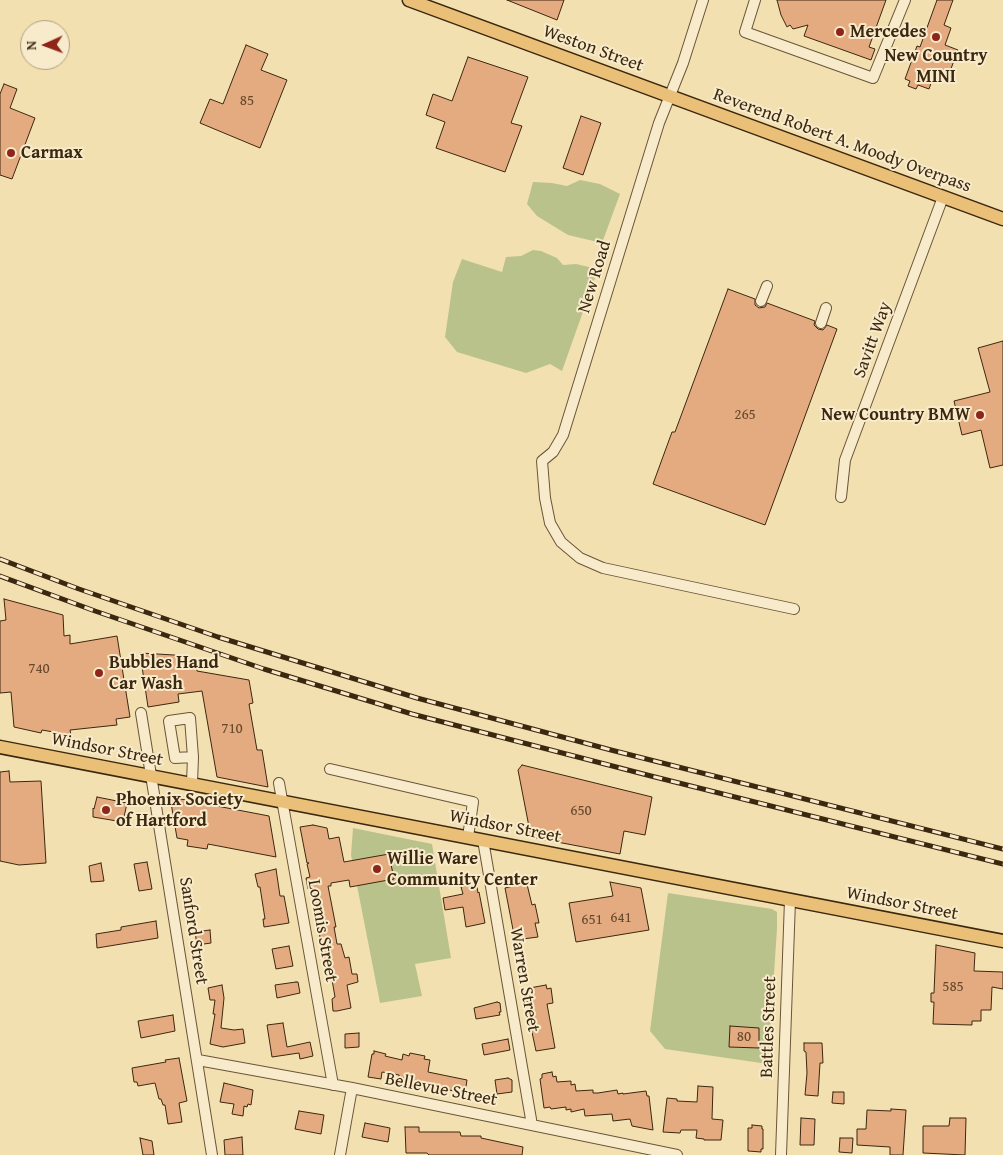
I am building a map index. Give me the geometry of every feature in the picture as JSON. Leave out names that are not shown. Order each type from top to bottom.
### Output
[{"type":"main road","name":"Weston Street","points":[[409,0],[670,96]]},
{"type":"main road","name":"Reverend Robert A. Moody Overpass","points":[[670,96],[1003,219]]},
{"type":"main road","name":"Windsor Street","points":[[0,747],[1003,941]]},
{"type":"street","points":[[670,96],[684,63],[703,0]]},
{"type":"street","points":[[755,0],[745,32],[873,78],[905,0]]},
{"type":"street","name":"New Road","points":[[670,96],[659,123],[563,435],[553,452],[542,461],[545,498],[550,523],[561,542],[580,558],[603,568],[794,609]]},
{"type":"street","name":"Savitt Way","points":[[841,496],[846,460],[943,197]]},
{"type":"street","points":[[761,301],[767,286]]},
{"type":"street","points":[[821,323],[826,308]]},
{"type":"street","name":"Sanford Street","points":[[141,713],[212,1155]]},
{"type":"street","points":[[192,783],[193,757]]},
{"type":"street","points":[[330,770],[473,802],[468,838]]},
{"type":"street","name":"Loomis Street","points":[[279,783],[332,1085]]},
{"type":"street","name":"Warren Street","points":[[483,840],[532,1125]]},
{"type":"street","name":"Battles Street","points":[[781,1155],[790,900]]},
{"type":"street","name":"Bellevue Street","points":[[198,1060],[352,1088],[677,1155]]},
{"type":"street","points":[[340,1155],[352,1088]]},
{"type":"green space","points":[[580,180],[600,184],[620,194],[602,243],[568,235],[537,216],[527,204],[533,182],[567,186]]},
{"type":"green space","points":[[533,250],[541,251],[557,258],[563,265],[576,264],[589,267],[596,275],[562,371],[550,364],[526,373],[457,352],[445,337],[453,282],[462,259],[502,272],[506,257],[521,256]]},
{"type":"green space","points":[[353,828],[432,844],[451,958],[415,964],[422,996],[380,1003],[351,855]]},
{"type":"green space","points":[[668,893],[772,909],[777,912],[768,1064],[665,1049],[650,1031]]},
{"type":"building","points":[[507,0],[564,0],[557,20]]},
{"type":"building","name":"Mercedes","points":[[777,0],[886,0],[869,47],[875,49],[871,60],[804,36],[808,25],[793,29],[790,25],[787,27]]},
{"type":"building","name":"New Country MINI","points":[[937,0],[953,0],[944,25],[951,28],[945,45],[958,50],[949,74],[936,69],[929,89],[918,85],[916,89],[908,86],[910,81],[905,79],[917,46],[920,47]]},
{"type":"building","points":[[246,45],[268,54],[261,70],[287,80],[260,148],[200,123],[210,99],[223,104]]},
{"type":"building","points":[[468,57],[528,77],[511,123],[522,126],[505,172],[436,148],[445,122],[426,115],[433,94],[452,101]]},
{"type":"building","name":"Carmax","points":[[4,84],[17,89],[10,108],[35,118],[12,179],[0,175],[0,94]]},
{"type":"building","points":[[581,116],[601,123],[583,175],[563,168]]},
{"type":"building","points":[[728,289],[755,299],[755,305],[759,308],[765,307],[767,303],[815,321],[814,325],[818,329],[823,330],[827,325],[837,329],[765,525],[653,484],[672,432],[675,432]]},
{"type":"building","name":"New Country BMW","points":[[1003,341],[1003,465],[990,468],[981,430],[962,435],[954,401],[990,392],[978,348]]},
{"type":"building","points":[[4,599],[63,615],[64,636],[70,635],[70,644],[117,636],[130,717],[116,719],[117,725],[70,730],[71,735],[42,730],[41,733],[14,727],[11,692],[0,693],[0,621],[6,620]]},
{"type":"building","points":[[140,653],[183,656],[184,661],[196,659],[197,671],[249,680],[253,703],[249,704],[257,750],[262,750],[268,787],[217,777],[202,691],[178,694],[179,702],[148,707]]},
{"type":"building","points":[[522,765],[652,797],[645,835],[624,831],[620,854],[531,837],[518,770]]},
{"type":"building","points":[[9,771],[10,782],[41,781],[46,863],[19,865],[0,861],[0,772]]},
{"type":"building","name":"Phoenix Society of Hartford","points":[[97,797],[127,803],[123,822],[93,817],[93,808]]},
{"type":"building","points":[[170,797],[269,816],[276,857],[208,844],[207,849],[187,846],[188,840],[177,838]]},
{"type":"building","points":[[313,825],[327,828],[329,839],[339,837],[344,862],[389,854],[394,879],[350,887],[349,880],[331,883],[331,886],[328,886],[336,927],[334,927],[337,944],[341,944],[345,958],[349,957],[352,974],[357,974],[358,982],[347,985],[351,1008],[337,1011],[333,1011],[332,999],[335,997],[330,968],[326,969],[311,889],[308,889],[306,878],[310,877],[307,864],[309,863],[307,863],[300,827]]},
{"type":"building","points":[[147,862],[152,889],[139,891],[134,864]]},
{"type":"building","points":[[101,863],[104,881],[91,882],[89,866]]},
{"type":"building","points":[[276,869],[280,896],[284,896],[289,923],[264,927],[263,919],[265,919],[260,887],[258,887],[255,874]]},
{"type":"building","points":[[525,876],[532,905],[535,904],[539,923],[535,923],[538,937],[515,940],[505,888],[517,885],[516,877]]},
{"type":"building","points":[[610,882],[641,888],[649,930],[576,942],[569,903],[613,896]]},
{"type":"building","points":[[470,885],[470,888],[477,887],[479,892],[485,923],[466,927],[463,907],[445,910],[443,898],[463,894],[461,887]]},
{"type":"building","points":[[156,921],[158,938],[97,948],[96,934],[121,930],[121,927]]},
{"type":"building","points":[[210,930],[211,943],[197,945],[195,932]]},
{"type":"building","points":[[936,945],[975,953],[974,971],[1003,972],[1003,989],[992,987],[991,1010],[981,1010],[981,1021],[972,1021],[972,1025],[933,1024],[934,1002],[931,1002],[931,993],[934,993]]},
{"type":"building","points":[[289,946],[293,966],[276,969],[272,949]]},
{"type":"building","points":[[298,982],[300,993],[277,998],[275,985]]},
{"type":"building","points":[[222,985],[224,998],[221,1028],[243,1029],[245,1043],[223,1047],[210,1044],[215,1014],[213,1014],[215,1000],[210,1000],[208,988]]},
{"type":"building","points":[[546,985],[547,989],[551,988],[553,1003],[547,1004],[555,1048],[536,1051],[529,1018],[532,1018],[529,1002],[526,1002],[524,989]]},
{"type":"building","points":[[497,1002],[500,1003],[500,1015],[476,1019],[474,1008]]},
{"type":"building","points":[[173,1015],[175,1031],[141,1038],[138,1021]]},
{"type":"building","points":[[283,1023],[287,1047],[310,1042],[313,1056],[300,1059],[299,1053],[272,1057],[267,1025]]},
{"type":"building","points":[[730,1026],[759,1028],[759,1048],[729,1047]]},
{"type":"building","points":[[359,1033],[359,1047],[345,1048],[345,1034]]},
{"type":"building","points":[[508,1039],[510,1050],[484,1055],[482,1044]]},
{"type":"building","points":[[804,1043],[822,1043],[823,1063],[820,1063],[818,1096],[805,1095],[807,1073]]},
{"type":"building","points":[[374,1051],[402,1060],[403,1054],[409,1056],[410,1053],[425,1056],[424,1059],[430,1060],[428,1072],[467,1080],[465,1093],[408,1081],[405,1078],[399,1078],[399,1075],[382,1072],[381,1079],[368,1077]]},
{"type":"building","points":[[179,1058],[187,1101],[179,1103],[182,1122],[168,1124],[165,1105],[159,1099],[155,1083],[138,1086],[137,1082],[134,1082],[132,1068]]},
{"type":"building","points":[[552,1072],[553,1077],[556,1076],[557,1082],[571,1081],[571,1085],[575,1084],[576,1091],[593,1090],[593,1093],[598,1093],[617,1090],[618,1094],[623,1094],[646,1091],[647,1096],[649,1096],[653,1130],[632,1126],[630,1119],[613,1121],[612,1114],[585,1116],[584,1109],[571,1112],[571,1109],[566,1110],[566,1107],[544,1108],[540,1079],[542,1074]]},
{"type":"building","points":[[508,1078],[512,1080],[512,1092],[497,1094],[495,1080]]},
{"type":"building","points":[[224,1083],[253,1090],[251,1105],[244,1106],[243,1116],[232,1114],[234,1104],[220,1102]]},
{"type":"building","points":[[698,1086],[713,1087],[712,1119],[723,1120],[721,1140],[696,1138],[697,1130],[681,1130],[680,1133],[663,1132],[667,1098],[677,1099],[677,1101],[697,1102]]},
{"type":"building","points":[[833,1092],[844,1092],[844,1104],[832,1103]]},
{"type":"building","points":[[891,1109],[906,1110],[903,1155],[890,1155],[890,1147],[857,1145],[857,1129],[866,1129],[867,1110],[891,1111]]},
{"type":"building","points":[[299,1111],[324,1115],[321,1134],[295,1129]]},
{"type":"building","points":[[801,1118],[815,1119],[814,1145],[800,1145]]},
{"type":"building","points":[[950,1118],[966,1118],[965,1155],[923,1153],[923,1126],[949,1126]]},
{"type":"building","points":[[365,1123],[390,1128],[388,1142],[362,1137]]},
{"type":"building","points":[[752,1125],[762,1126],[763,1129],[763,1149],[761,1149],[761,1152],[748,1151],[748,1128],[752,1128]]},
{"type":"building","points":[[405,1127],[419,1127],[419,1132],[460,1132],[461,1136],[481,1136],[481,1138],[523,1147],[522,1155],[429,1155],[427,1153],[406,1153]]},
{"type":"building","points":[[242,1137],[243,1155],[225,1155],[224,1140]]},
{"type":"building","points":[[140,1138],[152,1141],[154,1155],[143,1155]]},
{"type":"building","points":[[840,1138],[853,1138],[852,1153],[839,1152]]},
{"type":"railway","points":[[0,559],[79,589],[218,637],[417,698],[611,750],[1003,849]]},
{"type":"railway","points":[[0,576],[264,669],[412,714],[1003,864]]},
{"type":"place","name":"Mercedes","points":[[840,32]]},
{"type":"place","name":"New Country MINI","points":[[936,37]]},
{"type":"place","name":"Carmax","points":[[11,153]]},
{"type":"place","name":"New Country BMW","points":[[980,415]]},
{"type":"place","name":"Bubbles Hand Car Wash","points":[[99,673]]},
{"type":"place","name":"Phoenix Society of Hartford","points":[[106,810]]},
{"type":"place","name":"Willie Ware Community Center","points":[[377,869]]}]
